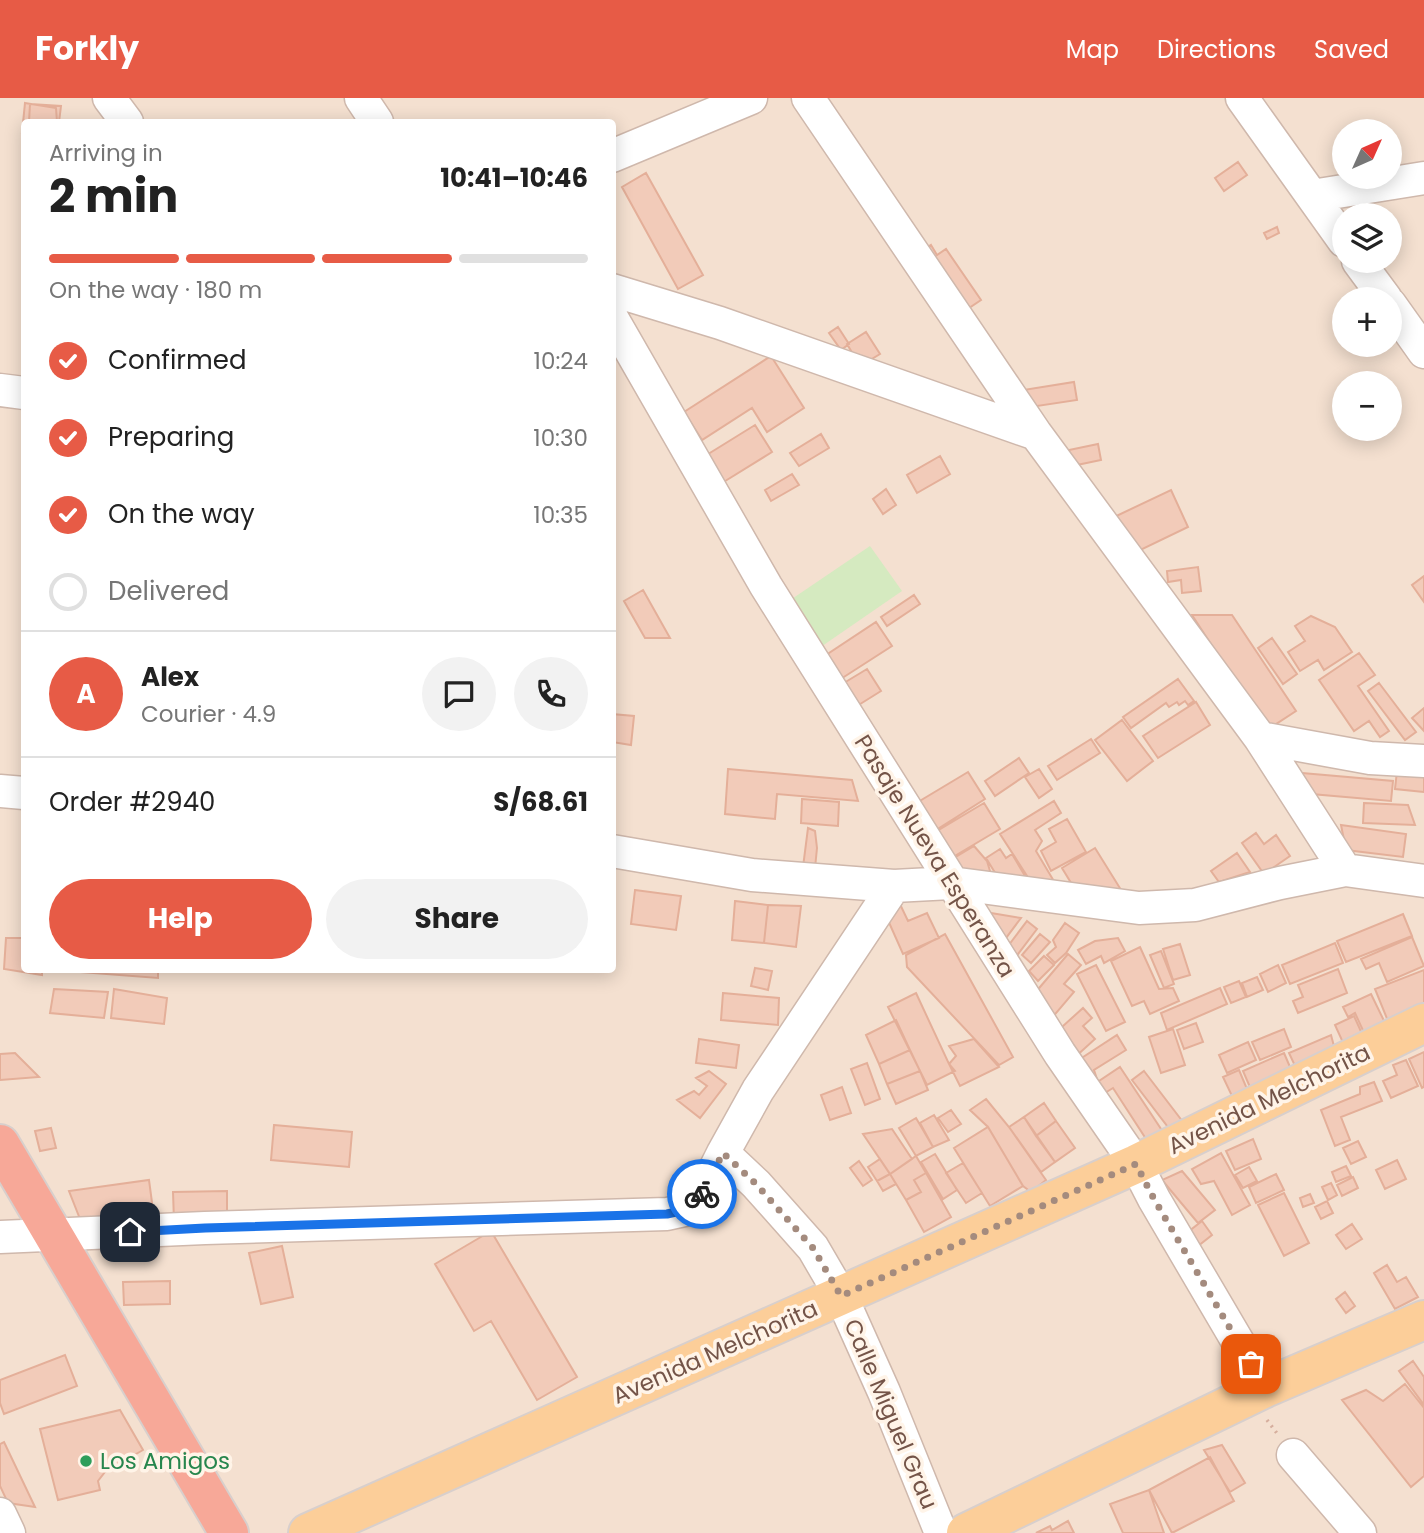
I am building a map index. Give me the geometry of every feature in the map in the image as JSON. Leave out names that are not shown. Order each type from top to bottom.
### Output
[{"type":"highway","points":[[0,1143],[229,1533]]},
{"type":"main road","name":"Avenida Melchorita","points":[[308,1533],[1136,1164],[1424,1023]]},
{"type":"main road","points":[[967,1533],[1257,1392],[1424,1320]]},
{"type":"street","points":[[109,98],[125,119]]},
{"type":"street","points":[[361,98],[375,119]]},
{"type":"street","points":[[616,154],[751,98]]},
{"type":"street","points":[[808,98],[1036,434],[1259,738],[1345,870]]},
{"type":"street","points":[[1242,98],[1332,224]]},
{"type":"street","points":[[1312,196],[1424,178]]},
{"type":"street","points":[[616,291],[720,323],[1036,434]]},
{"type":"street","points":[[1402,321],[1424,352]]},
{"type":"street","name":"Pasaje Nueva Esperanza","points":[[616,325],[766,586],[1060,1054],[1136,1164],[1257,1392]]},
{"type":"street","points":[[0,390],[21,393]]},
{"type":"street","points":[[1259,738],[1370,758],[1424,761]]},
{"type":"street","points":[[0,791],[21,793]]},
{"type":"street","points":[[616,849],[752,875],[894,886],[951,883],[1139,908],[1195,905],[1280,883],[1345,870],[1424,881]]},
{"type":"street","points":[[0,1237],[667,1214],[685,1210],[702,1195],[758,1090],[894,886]]},
{"type":"street","name":"Calle Miguel Grau","points":[[723,1153],[756,1184],[813,1248],[841,1296],[884,1392],[941,1533]]},
{"type":"street","points":[[1293,1455],[1360,1533]]},
{"type":"street","points":[[0,1514],[9,1533]]},
{"type":"path","points":[[1257,1392],[1293,1455]]},
{"type":"shaded area","points":[[0,98],[1424,98],[1424,1533],[0,1533]]},
{"type":"green space","points":[[870,546],[902,591],[812,653],[780,607]]},
{"type":"building","points":[[25,103],[56,108],[57,119],[23,119]]},
{"type":"building","points":[[30,104],[61,106],[59,119],[29,119]]},
{"type":"building","points":[[1238,162],[1247,175],[1224,191],[1215,178]]},
{"type":"building","points":[[646,173],[703,275],[678,289],[622,187]]},
{"type":"building","points":[[1277,227],[1279,233],[1267,239],[1264,233]]},
{"type":"building","points":[[931,245],[937,255],[946,249],[981,300],[960,314],[918,253]]},
{"type":"building","points":[[838,327],[849,344],[841,350],[829,333]]},
{"type":"building","points":[[866,332],[880,354],[860,366],[847,344]]},
{"type":"building","points":[[771,356],[804,408],[767,432],[752,408],[702,440],[684,412]]},
{"type":"building","points":[[1074,382],[1077,400],[1024,408],[1017,391]]},
{"type":"building","points":[[755,425],[772,452],[722,483],[705,456]]},
{"type":"building","points":[[821,434],[829,448],[799,466],[790,453]]},
{"type":"building","points":[[1098,444],[1101,460],[1072,466],[1069,450]]},
{"type":"building","points":[[940,456],[950,474],[917,493],[907,475]]},
{"type":"building","points":[[792,474],[799,485],[771,501],[765,490]]},
{"type":"building","points":[[886,489],[896,505],[883,514],[873,499]]},
{"type":"building","points":[[1171,490],[1188,527],[1128,556],[1110,519]]},
{"type":"building","points":[[1198,567],[1201,591],[1182,593],[1181,580],[1168,582],[1167,571]]},
{"type":"building","points":[[1424,576],[1424,602],[1412,585]]},
{"type":"building","points":[[643,590],[670,638],[645,638],[624,601]]},
{"type":"building","points":[[914,595],[920,604],[887,626],[881,617]]},
{"type":"building","points":[[1192,615],[1232,615],[1296,711],[1267,730]]},
{"type":"building","points":[[1311,616],[1335,627],[1352,652],[1324,670],[1318,660],[1300,671],[1288,652],[1305,641],[1295,626]]},
{"type":"building","points":[[876,622],[892,646],[833,684],[817,661]]},
{"type":"building","points":[[1272,638],[1297,674],[1283,684],[1258,648]]},
{"type":"building","points":[[1359,653],[1375,675],[1358,686],[1389,731],[1380,737],[1369,721],[1354,731],[1319,680]]},
{"type":"building","points":[[867,669],[881,691],[849,711],[834,689]]},
{"type":"building","points":[[1178,679],[1194,701],[1188,705],[1185,701],[1179,705],[1177,702],[1169,707],[1166,703],[1131,728],[1123,717]]},
{"type":"building","points":[[1379,683],[1416,732],[1405,740],[1368,691]]},
{"type":"building","points":[[1196,702],[1210,725],[1158,758],[1143,736]]},
{"type":"building","points":[[1424,708],[1424,731],[1412,718]]},
{"type":"building","points":[[616,714],[634,716],[631,745],[616,743]]},
{"type":"building","points":[[1122,720],[1153,761],[1127,781],[1095,740]]},
{"type":"building","points":[[1091,739],[1100,753],[1057,780],[1048,766]]},
{"type":"building","points":[[1019,758],[1029,773],[995,796],[985,781]]},
{"type":"building","points":[[1398,762],[1424,765],[1424,792],[1395,789]]},
{"type":"building","points":[[728,769],[852,780],[858,801],[777,794],[775,819],[725,814]]},
{"type":"building","points":[[1039,769],[1052,789],[1039,798],[1025,777]]},
{"type":"building","points":[[968,772],[985,799],[936,830],[918,802]]},
{"type":"building","points":[[1302,773],[1393,781],[1391,801],[1300,793]]},
{"type":"building","points":[[802,799],[839,802],[838,826],[801,823]]},
{"type":"building","points":[[1054,801],[1061,813],[1035,830],[1042,841],[1036,851],[1064,898],[1038,893],[1000,834]]},
{"type":"building","points":[[984,803],[1000,829],[948,860],[932,834]]},
{"type":"building","points":[[1364,803],[1408,805],[1415,825],[1363,823]]},
{"type":"building","points":[[1067,819],[1086,852],[1051,871],[1041,851],[1056,842],[1049,829]]},
{"type":"building","points":[[1341,825],[1406,834],[1403,857],[1346,850]]},
{"type":"building","points":[[808,828],[815,831],[815,868],[803,867]]},
{"type":"building","points":[[1256,833],[1264,844],[1276,835],[1290,856],[1264,874],[1242,843]]},
{"type":"building","points":[[974,846],[987,861],[993,881],[944,864]]},
{"type":"building","points":[[1095,848],[1123,893],[1079,896],[1062,868]]},
{"type":"building","points":[[1000,849],[1006,858],[1012,854],[1031,886],[1002,884],[986,858]]},
{"type":"building","points":[[1237,853],[1250,872],[1219,882],[1211,871]]},
{"type":"building","points":[[635,890],[681,896],[676,930],[631,924]]},
{"type":"building","points":[[898,900],[908,921],[927,913],[939,938],[903,954],[887,918]]},
{"type":"building","points":[[735,901],[768,905],[764,943],[732,940]]},
{"type":"building","points":[[768,905],[801,906],[796,947],[764,943]]},
{"type":"building","points":[[985,912],[1021,918],[997,950]]},
{"type":"building","points":[[1403,914],[1412,936],[1346,962],[1337,941]]},
{"type":"building","points":[[1027,921],[1037,929],[1012,962],[1002,954]]},
{"type":"building","points":[[1065,923],[1079,933],[1066,953],[1055,963],[1047,955],[1056,947],[1053,940]]},
{"type":"building","points":[[945,934],[1013,1057],[999,1065],[907,967],[906,955]]},
{"type":"building","points":[[1040,934],[1050,942],[1031,963],[1022,955]]},
{"type":"building","points":[[1412,937],[1424,966],[1387,982],[1379,963],[1366,969],[1361,959]]},
{"type":"building","points":[[6,938],[21,938],[21,972],[4,969]]},
{"type":"building","points":[[1118,938],[1125,951],[1104,963],[1101,956],[1086,964],[1078,950],[1095,941]]},
{"type":"building","points":[[1335,943],[1343,963],[1290,984],[1282,965]]},
{"type":"building","points":[[1180,944],[1190,975],[1173,980],[1163,949]]},
{"type":"building","points":[[1140,947],[1159,989],[1173,988],[1179,1001],[1150,1014],[1144,1001],[1132,1006],[1111,961]]},
{"type":"building","points":[[1161,951],[1174,984],[1164,988],[1150,955]]},
{"type":"building","points":[[1068,954],[1081,965],[1064,984],[1074,992],[1051,1019],[1029,1000]]},
{"type":"building","points":[[1044,956],[1054,965],[1038,981],[1029,971]]},
{"type":"building","points":[[1096,965],[1125,1022],[1106,1031],[1077,974]]},
{"type":"building","points":[[1278,965],[1286,983],[1268,992],[1260,974]]},
{"type":"building","points":[[755,968],[772,971],[768,990],[751,986]]},
{"type":"building","points":[[1338,969],[1347,993],[1298,1013],[1293,1001],[1303,997],[1298,985]]},
{"type":"building","points":[[1424,970],[1424,1012],[1390,1026],[1375,989]]},
{"type":"building","points":[[93,973],[158,973],[158,978]]},
{"type":"building","points":[[1257,977],[1263,990],[1247,997],[1242,983]]},
{"type":"building","points":[[1239,981],[1246,997],[1231,1003],[1224,987]]},
{"type":"building","points":[[1220,988],[1227,1004],[1167,1030],[1161,1013]]},
{"type":"building","points":[[54,989],[108,992],[104,1018],[50,1013]]},
{"type":"building","points":[[114,989],[167,998],[164,1024],[111,1018]]},
{"type":"building","points":[[723,993],[779,998],[778,1025],[721,1020]]},
{"type":"building","points":[[916,993],[949,1064],[955,1071],[927,1085],[888,1007]]},
{"type":"building","points":[[1371,994],[1387,1027],[1366,1037],[1355,1013],[1348,1017],[1343,1007]]},
{"type":"building","points":[[1083,1008],[1092,1018],[1083,1026],[1095,1039],[1074,1058],[1053,1035]]},
{"type":"building","points":[[1354,1016],[1364,1038],[1345,1047],[1335,1025]]},
{"type":"building","points":[[896,1020],[910,1050],[879,1064],[866,1035]]},
{"type":"building","points":[[1196,1023],[1203,1042],[1184,1049],[1177,1030]]},
{"type":"building","points":[[1173,1029],[1185,1065],[1161,1073],[1149,1037]]},
{"type":"building","points":[[1284,1029],[1291,1047],[1260,1060],[1252,1042]]},
{"type":"building","points":[[1117,1035],[1126,1050],[1094,1070],[1097,1079],[1088,1085],[1074,1063]]},
{"type":"building","points":[[1331,1035],[1335,1050],[1296,1068],[1289,1053]]},
{"type":"building","points":[[699,1039],[739,1045],[736,1068],[696,1063]]},
{"type":"building","points":[[974,1039],[999,1067],[960,1086],[949,1064],[956,1056],[949,1046]]},
{"type":"building","points":[[1248,1042],[1256,1060],[1227,1073],[1219,1055]]},
{"type":"building","points":[[910,1050],[920,1071],[887,1084],[879,1064]]},
{"type":"building","points":[[1424,1052],[1424,1087],[1422,1088],[1409,1059]]},
{"type":"building","points":[[15,1053],[39,1077],[0,1080],[0,1054]]},
{"type":"building","points":[[1284,1053],[1293,1074],[1252,1092],[1243,1071]]},
{"type":"building","points":[[1406,1060],[1418,1086],[1391,1098],[1383,1081],[1397,1075],[1393,1065]]},
{"type":"building","points":[[867,1063],[880,1099],[865,1105],[851,1069]]},
{"type":"building","points":[[1120,1067],[1165,1135],[1150,1145],[1113,1088],[1100,1096],[1093,1085]]},
{"type":"building","points":[[1239,1070],[1247,1089],[1232,1096],[1223,1077]]},
{"type":"building","points":[[709,1071],[726,1084],[700,1118],[677,1100],[694,1091],[699,1095],[707,1086],[696,1078]]},
{"type":"building","points":[[920,1071],[928,1090],[896,1104],[887,1084]]},
{"type":"building","points":[[1144,1071],[1183,1122],[1171,1131],[1132,1080]]},
{"type":"building","points":[[1374,1082],[1382,1101],[1341,1117],[1350,1140],[1335,1146],[1321,1110],[1360,1094],[1360,1087]]},
{"type":"building","points":[[842,1087],[851,1113],[830,1120],[821,1095]]},
{"type":"building","points":[[986,1099],[1046,1180],[1031,1192],[1023,1186],[988,1127],[970,1110]]},
{"type":"building","points":[[1044,1103],[1056,1121],[1036,1136],[1024,1117]]},
{"type":"building","points":[[951,1110],[961,1124],[948,1132],[938,1118]]},
{"type":"building","points":[[934,1115],[949,1140],[933,1147],[920,1123]]},
{"type":"building","points":[[1024,1117],[1055,1162],[1041,1172],[1009,1127]]},
{"type":"building","points":[[916,1118],[933,1147],[916,1156],[899,1128]]},
{"type":"building","points":[[1056,1121],[1075,1148],[1055,1162],[1036,1136]]},
{"type":"building","points":[[274,1125],[352,1132],[349,1167],[271,1160]]},
{"type":"building","points":[[988,1127],[1023,1186],[990,1206],[954,1148]]},
{"type":"building","points":[[51,1128],[56,1148],[40,1151],[35,1131]]},
{"type":"building","points":[[892,1129],[912,1159],[890,1174],[863,1134]]},
{"type":"building","points":[[1253,1139],[1261,1159],[1235,1170],[1226,1151]]},
{"type":"building","points":[[1358,1141],[1366,1157],[1351,1164],[1343,1148]]},
{"type":"building","points":[[1221,1153],[1250,1205],[1232,1215],[1214,1181],[1201,1184],[1192,1169]]},
{"type":"building","points":[[935,1154],[957,1190],[943,1199],[921,1162]]},
{"type":"building","points":[[916,1156],[926,1173],[914,1180],[921,1192],[906,1200],[890,1174]]},
{"type":"building","points":[[880,1159],[890,1174],[877,1181],[868,1167]]},
{"type":"building","points":[[1397,1160],[1406,1179],[1385,1189],[1376,1170]]},
{"type":"building","points":[[859,1161],[872,1180],[863,1186],[850,1168]]},
{"type":"building","points":[[963,1163],[982,1193],[966,1203],[946,1173]]},
{"type":"building","points":[[1346,1166],[1351,1176],[1336,1182],[1332,1172]]},
{"type":"building","points":[[1249,1167],[1257,1181],[1243,1188],[1235,1175]]},
{"type":"building","points":[[1182,1171],[1215,1210],[1198,1223],[1162,1180]]},
{"type":"building","points":[[926,1173],[951,1217],[924,1232],[906,1200],[921,1192],[914,1180]]},
{"type":"building","points":[[890,1174],[896,1184],[883,1191],[877,1181]]},
{"type":"building","points":[[1276,1174],[1284,1190],[1256,1203],[1249,1187]]},
{"type":"building","points":[[1353,1177],[1358,1188],[1342,1196],[1337,1185]]},
{"type":"building","points":[[149,1180],[153,1210],[80,1219],[69,1191]]},
{"type":"building","points":[[1331,1183],[1337,1195],[1328,1200],[1322,1187]]},
{"type":"building","points":[[227,1191],[227,1220],[174,1221],[173,1192]]},
{"type":"building","points":[[1284,1193],[1309,1243],[1284,1256],[1258,1205]]},
{"type":"building","points":[[1310,1194],[1314,1203],[1303,1207],[1300,1198]]},
{"type":"building","points":[[1327,1201],[1333,1213],[1321,1219],[1315,1207]]},
{"type":"building","points":[[1202,1221],[1212,1235],[1198,1246],[1188,1232]]},
{"type":"building","points":[[1352,1224],[1362,1239],[1346,1249],[1336,1235]]},
{"type":"building","points":[[491,1231],[577,1377],[537,1400],[491,1321],[474,1331],[435,1264]]},
{"type":"building","points":[[282,1246],[293,1297],[261,1304],[249,1253]]},
{"type":"building","points":[[1387,1265],[1397,1282],[1406,1277],[1418,1297],[1395,1309],[1374,1273]]},
{"type":"building","points":[[170,1281],[170,1304],[124,1305],[123,1282]]},
{"type":"building","points":[[1345,1292],[1355,1306],[1346,1313],[1336,1299]]},
{"type":"building","points":[[65,1355],[77,1386],[4,1414],[0,1403],[0,1380]]},
{"type":"building","points":[[1413,1361],[1424,1377],[1424,1405],[1399,1371]]},
{"type":"building","points":[[1405,1384],[1424,1408],[1424,1476],[1411,1487],[1342,1400],[1366,1390],[1383,1401]]},
{"type":"building","name":"Los Amigos","points":[[120,1410],[143,1450],[105,1472],[98,1481],[100,1490],[58,1500],[40,1429]]},
{"type":"building","points":[[4,1442],[35,1507],[8,1503],[0,1486],[0,1444]]},
{"type":"building","points":[[1222,1445],[1245,1483],[1230,1492],[1204,1450]]},
{"type":"building","points":[[1210,1457],[1234,1501],[1172,1533],[1149,1490]]},
{"type":"building","points":[[1149,1490],[1164,1533],[1123,1533],[1110,1504]]},
{"type":"building","points":[[1068,1521],[1074,1533],[1036,1533],[1050,1526],[1052,1530]]},
{"type":"way so far","points":[[702,1194],[723,1153],[756,1184],[813,1248],[841,1296],[1136,1164],[1251,1364]]},
{"type":"place","name":"Los Amigos","points":[[86,1461]]},
{"type":"route","points":[[130,1232],[667,1214],[685,1210],[702,1194]]}]
